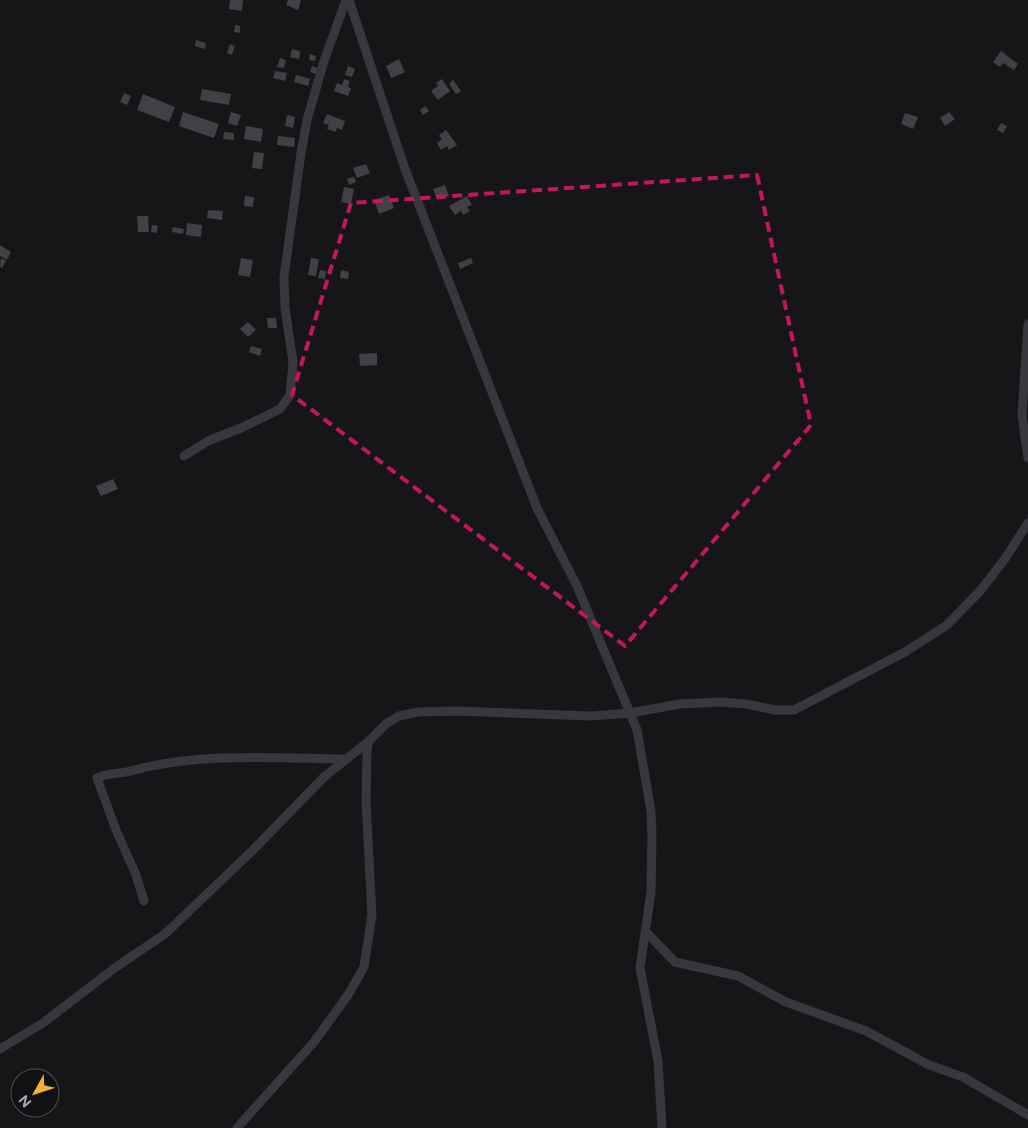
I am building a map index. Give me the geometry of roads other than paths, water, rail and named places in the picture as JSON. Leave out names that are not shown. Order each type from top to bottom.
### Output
[{"type":"street","points":[[184,456],[222,434],[241,428],[280,409],[290,395],[293,362],[285,308],[284,277],[301,153],[307,120],[319,76],[347,0]]},
{"type":"street","points":[[347,0],[405,169],[537,508],[576,586],[637,730],[651,811],[651,892],[640,968],[658,1061],[662,1128]]},
{"type":"street","points":[[1028,324],[1022,415],[1028,458]]},
{"type":"street","points":[[0,1049],[43,1023],[116,967],[165,934],[191,911],[292,808],[344,759],[370,741],[376,732],[392,720],[418,712],[456,711],[591,716],[630,713],[680,704],[720,702],[746,704],[775,710],[798,708],[905,652],[947,624],[981,590],[1004,560],[1028,523]]},
{"type":"street","points":[[237,1128],[314,1042],[348,995],[364,967],[372,915],[366,802],[367,756],[370,741]]},
{"type":"street","points":[[144,901],[97,778],[155,764],[182,760],[344,759]]},
{"type":"street","points":[[645,931],[676,962],[738,976],[786,1002],[866,1031],[929,1065],[963,1077],[1028,1116]]}]
